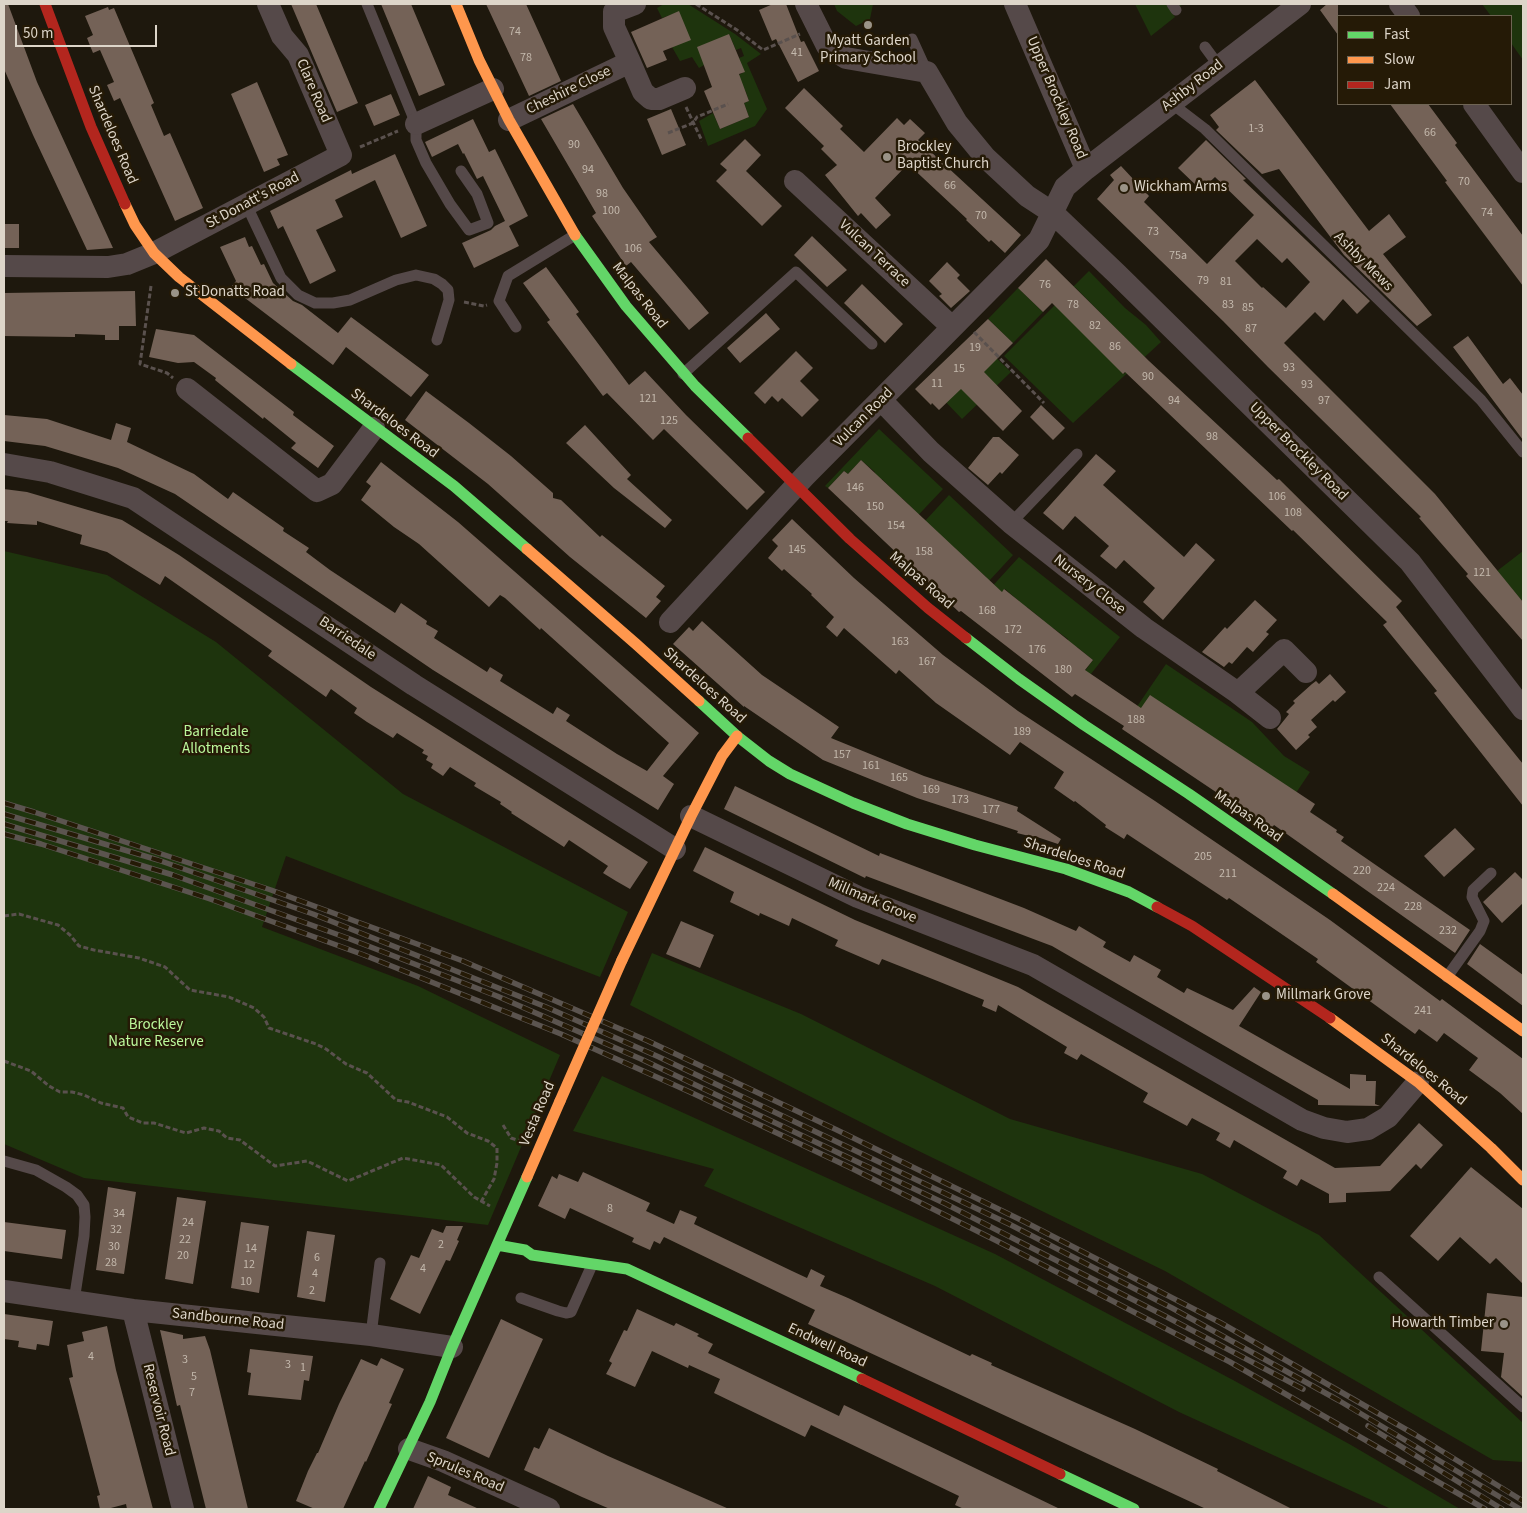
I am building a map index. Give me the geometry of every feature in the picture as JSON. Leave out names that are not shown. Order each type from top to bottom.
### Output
[{"type":"street","name":"Shardeloes Road","points":[[45,4],[91,127],[135,225],[154,253],[179,277],[374,428],[454,486],[643,650],[736,736],[790,774],[853,803],[907,824],[975,845],[1066,869],[1129,892],[1192,926],[1296,994],[1418,1082],[1491,1148],[1523,1180]]},
{"type":"street","name":"Clare Road","points":[[268,4],[282,36],[298,55],[341,155]]},
{"type":"street","name":"Malpas Road","points":[[456,4],[473,46],[509,120],[575,235],[626,306],[683,374],[850,539],[928,608],[1019,680],[1344,900],[1523,1031]]},
{"type":"street","name":"Cheshire Close","points":[[635,4],[614,12],[614,27],[643,92],[651,99],[658,99],[685,88]]},
{"type":"street","points":[[806,4],[827,46],[846,58],[927,72]]},
{"type":"street","name":"Upper Brockley Road","points":[[1015,4],[1086,169],[1065,187],[1053,213]]},
{"type":"street","name":"Ashby Road","points":[[1086,169],[1300,4]]},
{"type":"street","points":[[1400,4],[1408,15]]},
{"type":"street","name":"Cheshire Close","points":[[509,120],[630,62]]},
{"type":"street","name":"Upper Brockley Road","points":[[927,72],[957,123],[985,157],[1027,196],[1053,213],[1410,562],[1523,709]]},
{"type":"street","points":[[416,124],[493,89]]},
{"type":"street","points":[[1475,105],[1523,172]]},
{"type":"street","name":"St Donatt's Road","points":[[4,266],[108,267],[127,264],[154,253],[341,155]]},
{"type":"street","name":"Vulcan Terrace","points":[[795,181],[957,323]]},
{"type":"street","name":"Vulcan Road","points":[[670,622],[796,487],[1039,240],[1053,213]]},
{"type":"street","points":[[187,390],[317,491],[332,484],[374,428]]},
{"type":"street","name":"Nursery Close","points":[[882,401],[931,452],[1011,523],[1144,628],[1238,693],[1270,718]]},
{"type":"street","name":"Barriedale","points":[[4,464],[50,472],[133,498],[414,685],[675,849]]},
{"type":"street","points":[[1238,693],[1284,650],[1306,672]]},
{"type":"street","name":"Vesta Road","points":[[379,1509],[430,1402],[452,1347],[622,960],[691,816],[722,756],[736,736]]},
{"type":"street","name":"Millmark Grove","points":[[691,816],[858,897],[1033,965],[1302,1120],[1324,1128],[1347,1132],[1368,1129],[1388,1117],[1418,1082]]},
{"type":"street","name":"Endwell Road","points":[[497,1245],[525,1250],[532,1256],[627,1269],[1134,1509]]},
{"type":"street","name":"Sandbourne Road","points":[[4,1291],[133,1310],[371,1335],[452,1347]]},
{"type":"street","name":"Reservoir Road","points":[[133,1310],[183,1509]]},
{"type":"street","name":"Sprules Road","points":[[409,1449],[443,1461],[549,1509]]},
{"type":"lane","points":[[367,4],[416,124],[416,140],[426,163],[450,204],[469,230],[488,223],[477,194],[461,171]]},
{"type":"lane","name":"Upper Brockley Road","points":[[912,39],[927,72]]},
{"type":"lane","points":[[1205,47],[1219,66]]},
{"type":"lane","name":"Ashby Mews","points":[[1171,104],[1205,129],[1467,386],[1481,400],[1523,452]]},
{"type":"lane","points":[[246,204],[281,278],[298,295],[315,303],[333,303],[350,300],[396,280],[416,275],[434,279],[442,284],[448,290],[449,300],[437,340]]},
{"type":"lane","points":[[516,327],[499,301],[508,276],[575,235]]},
{"type":"lane","points":[[683,374],[796,272],[872,344]]},
{"type":"lane","points":[[1011,523],[1077,454]]},
{"type":"lane","points":[[1447,977],[1480,931],[1484,921],[1472,898],[1473,890],[1491,873]]},
{"type":"lane","points":[[4,1161],[36,1170],[77,1195],[84,1205],[84,1236],[74,1301]]},
{"type":"lane","points":[[371,1335],[380,1263]]},
{"type":"lane","points":[[521,1298],[558,1311],[571,1312],[592,1265]]},
{"type":"lane","points":[[1379,1277],[1523,1407]]},
{"type":"path","points":[[696,4],[763,50],[816,27]]},
{"type":"path","points":[[668,133],[693,123],[697,117],[728,104]]},
{"type":"path","points":[[341,155],[416,124]]},
{"type":"path","points":[[151,286],[140,364],[167,373],[187,390]]},
{"type":"path","points":[[449,300],[484,306],[499,301]]},
{"type":"path","points":[[957,323],[1044,403]]},
{"type":"path","points":[[4,916],[19,914],[58,925],[79,946],[139,958],[165,967],[190,990],[229,997],[254,1008],[264,1017],[269,1028],[326,1049],[346,1064],[367,1073],[396,1100],[408,1102],[446,1117],[467,1133],[488,1141],[497,1148],[494,1179],[482,1202],[474,1197],[441,1165],[404,1158],[348,1181],[306,1161],[275,1166],[240,1140],[227,1138],[219,1131],[204,1128],[186,1132],[154,1123],[144,1123],[128,1117],[123,1108],[101,1103],[84,1095],[60,1092],[49,1086],[31,1071],[4,1061]]},
{"type":"path","points":[[503,1125],[511,1138],[526,1143]]},
{"type":"green space","points":[[664,4],[688,4],[735,34],[761,54],[747,63],[767,109],[755,126],[708,146],[699,121],[713,113],[720,129],[749,117],[744,103],[749,101],[746,92],[734,78],[744,72],[739,58],[744,56],[741,48],[736,50],[729,34],[704,65],[699,68],[692,57],[680,61],[672,47],[679,12],[662,18],[657,8]]},
{"type":"green space","points":[[834,4],[873,4],[870,19],[856,26],[837,11]]},
{"type":"green space","points":[[1135,4],[1183,4],[1172,13],[1175,17],[1151,36]]},
{"type":"green space","points":[[1482,4],[1523,4],[1523,60],[1512,44],[1512,15],[1490,15]]},
{"type":"green space","points":[[1089,271],[1125,308],[1146,325],[1161,342],[1073,423],[1004,356]],"holes":[[[1075,287],[1142,355],[1124,374],[1064,298]]]},
{"type":"green space","points":[[1018,288],[1043,312],[1013,343],[988,319]]},
{"type":"green space","points":[[989,351],[1011,372],[962,419],[940,396]]},
{"type":"green space","points":[[879,429],[943,489],[906,528],[915,511],[902,498],[889,512],[882,506],[895,492],[882,479],[861,487],[875,472],[861,460],[848,474],[844,471],[828,488],[825,486]]},
{"type":"green space","points":[[949,495],[1013,555],[977,594],[986,577],[949,543],[913,534]]},
{"type":"green space","name":"Brockley Nature Reserve","points":[[4,551],[107,575],[216,642],[403,794],[628,912],[600,977],[286,856],[262,927],[418,986],[560,1055],[488,1225],[84,1178],[4,1144]]},
{"type":"green space","points":[[1523,551],[1523,602],[1497,571]]},
{"type":"green space","points":[[1019,557],[1120,637],[1087,679],[1082,675],[1093,660],[1077,647],[1065,661],[1068,639],[1053,628],[1042,643],[1043,620],[1027,607],[1015,621],[1007,615],[1019,601],[1005,589],[993,604],[986,598],[970,618],[966,615]]},
{"type":"green space","points":[[1166,664],[1252,722],[1284,756],[1310,772],[1286,808],[1136,708]]},
{"type":"green space","points":[[652,953],[801,1014],[1010,1119],[1202,1174],[1319,1235],[1523,1423],[1523,1462],[1493,1460],[1165,1271],[892,1138],[630,1005]]},
{"type":"green space","points":[[602,1076],[995,1254],[1233,1380],[1351,1445],[1460,1509],[1391,1509],[1179,1412],[935,1286],[704,1186],[714,1169],[573,1131]]},
{"type":"building","points":[[4,4],[8,4],[37,82],[113,248],[87,250],[33,135],[4,69]]},
{"type":"building","points":[[291,4],[316,4],[358,103],[337,112]]},
{"type":"building","points":[[381,4],[411,4],[445,85],[419,96]]},
{"type":"building","points":[[486,4],[526,4],[561,81],[529,96]]},
{"type":"building","points":[[773,4],[786,4],[801,42],[804,41],[819,71],[798,82],[776,39],[772,41],[759,10]]},
{"type":"building","points":[[1327,4],[1338,4],[1337,34],[1320,10]]},
{"type":"building","points":[[108,7],[109,10],[114,8],[154,103],[151,105],[164,136],[170,133],[203,208],[175,221],[120,98],[114,101],[107,85],[114,82],[100,50],[93,53],[87,38],[93,35],[85,16]]},
{"type":"building","points":[[679,11],[691,40],[663,51],[667,60],[647,68],[631,32]]},
{"type":"building","points":[[729,34],[745,72],[739,74],[749,101],[744,103],[749,117],[720,129],[704,91],[712,87],[697,47]]},
{"type":"building","points":[[1255,80],[1369,231],[1389,214],[1406,237],[1383,254],[1432,315],[1417,326],[1344,255],[1279,169],[1262,174],[1216,130],[1219,127],[1210,115]]},
{"type":"building","points":[[257,82],[288,155],[277,159],[280,165],[264,172],[231,94]]},
{"type":"building","points":[[804,88],[843,126],[840,129],[864,152],[897,118],[904,125],[910,119],[925,133],[918,140],[1021,235],[1005,253],[991,240],[989,242],[908,164],[875,198],[891,215],[876,229],[861,213],[858,216],[825,175],[837,165],[821,149],[824,146],[785,108]]},
{"type":"building","points":[[391,94],[400,115],[374,126],[365,105]]},
{"type":"building","points":[[573,104],[623,188],[657,237],[649,242],[709,313],[689,330],[631,262],[626,266],[592,216],[596,213],[541,119]]},
{"type":"building","points":[[1391,105],[1429,105],[1457,143],[1455,145],[1523,236],[1523,286],[1445,182],[1447,181]]},
{"type":"building","points":[[671,109],[686,145],[662,155],[647,119]]},
{"type":"building","points":[[473,119],[489,152],[495,149],[528,216],[509,226],[519,246],[474,268],[462,243],[491,230],[505,221],[483,176],[477,179],[458,144],[432,157],[425,142]]},
{"type":"building","points":[[745,139],[761,155],[746,171],[782,206],[762,226],[716,181],[727,170],[720,164]]},
{"type":"building","points":[[1206,140],[1246,179],[1243,180],[1370,301],[1357,314],[1343,299],[1324,321],[1315,312],[1284,343],[1435,494],[1523,602],[1523,641],[1466,576],[1468,574],[1419,518],[1421,517],[1097,199],[1114,180],[1110,175],[1121,166],[1149,196],[1144,202],[1207,264],[1254,215],[1215,177],[1201,190],[1178,168]],"holes":[[[1257,239],[1282,263],[1287,258],[1310,282],[1286,308],[1262,288],[1235,261]]]},
{"type":"building","points":[[395,154],[427,226],[401,238],[375,180],[335,200],[343,217],[316,230],[336,271],[310,284],[283,226],[278,229],[270,211],[351,170],[352,174]]},
{"type":"building","points":[[4,224],[19,224],[19,248],[4,248]]},
{"type":"building","points":[[812,236],[847,270],[827,287],[794,255]]},
{"type":"building","points":[[245,237],[249,247],[252,246],[261,265],[264,264],[273,283],[293,301],[302,305],[338,333],[351,317],[429,375],[411,397],[346,347],[333,365],[232,286],[236,281],[220,247]]},
{"type":"building","points":[[1046,259],[1149,361],[1277,480],[1279,479],[1402,601],[1396,607],[1523,764],[1523,806],[1434,693],[1437,691],[1383,625],[1387,622],[1293,530],[1125,372],[1123,374],[1052,303],[1043,312],[1018,288]]},
{"type":"building","points":[[947,262],[960,275],[957,278],[970,291],[951,308],[939,296],[942,294],[929,281]]},
{"type":"building","points":[[546,267],[579,312],[576,314],[629,385],[645,371],[686,415],[765,492],[747,510],[664,429],[653,440],[607,393],[603,396],[547,322],[550,320],[523,283]]},
{"type":"building","points":[[862,284],[903,324],[885,343],[844,303]]},
{"type":"building","points":[[135,291],[136,326],[119,326],[119,340],[105,340],[105,335],[75,334],[75,337],[4,336],[4,293]]},
{"type":"building","points":[[766,313],[780,329],[740,363],[727,348]]},
{"type":"building","points":[[988,319],[1013,343],[984,372],[1022,411],[1003,431],[961,389],[939,410],[932,403],[931,405],[915,389]]},
{"type":"building","points":[[156,329],[194,335],[294,412],[293,415],[334,446],[318,468],[291,448],[296,443],[264,417],[263,419],[215,380],[216,378],[194,362],[178,363],[149,357]]},
{"type":"building","points":[[1468,336],[1503,384],[1510,378],[1523,395],[1523,440],[1453,347]]},
{"type":"building","points":[[796,351],[813,368],[800,381],[819,400],[802,417],[782,398],[778,402],[772,396],[765,404],[754,393]]},
{"type":"building","points":[[426,391],[511,456],[553,493],[553,498],[561,500],[600,537],[602,535],[665,586],[656,597],[661,601],[646,618],[570,557],[488,484],[405,420]]},
{"type":"building","points":[[1041,405],[1065,428],[1053,440],[1030,417]]},
{"type":"building","points":[[4,415],[47,419],[111,440],[116,423],[131,428],[127,442],[194,474],[228,499],[233,492],[284,528],[283,531],[309,548],[306,552],[330,570],[395,613],[401,603],[427,621],[426,624],[438,631],[434,638],[487,672],[490,667],[503,675],[500,681],[553,714],[557,707],[570,715],[566,721],[647,771],[669,743],[505,598],[500,595],[489,607],[419,544],[394,527],[361,500],[371,486],[366,482],[381,462],[458,522],[699,733],[663,776],[674,784],[658,810],[433,670],[175,494],[118,468],[45,446],[4,441]]},
{"type":"building","points":[[585,425],[631,475],[627,479],[672,520],[665,528],[614,488],[566,443]]},
{"type":"building","points":[[993,437],[999,437],[1019,455],[1002,474],[1000,472],[988,485],[968,468]]},
{"type":"building","points":[[1096,454],[1116,471],[1103,485],[1184,557],[1196,543],[1215,560],[1163,620],[1143,602],[1155,588],[1124,560],[1116,569],[1100,556],[1109,546],[1075,516],[1063,530],[1043,513]]},
{"type":"building","points":[[861,460],[1002,592],[1004,589],[1093,660],[1085,670],[1141,708],[1150,695],[1315,804],[1310,812],[1337,830],[1336,832],[1344,837],[1341,841],[1470,930],[1455,953],[1274,825],[1271,829],[1122,729],[1124,726],[1075,694],[1072,697],[961,611],[959,612],[828,488],[844,471],[848,474]]},
{"type":"building","points":[[4,489],[27,492],[122,520],[179,555],[371,687],[648,862],[630,889],[616,881],[603,873],[608,866],[569,840],[564,847],[511,813],[500,804],[501,802],[474,786],[476,783],[450,767],[443,776],[431,768],[433,764],[426,760],[428,756],[422,753],[424,750],[397,733],[393,738],[367,722],[354,713],[357,708],[331,689],[326,697],[268,656],[272,651],[165,576],[160,585],[107,552],[80,544],[82,535],[37,521],[37,525],[7,523],[8,521],[4,521]]},
{"type":"building","points":[[792,519],[854,578],[943,655],[1018,711],[1330,920],[1523,1059],[1523,1114],[1500,1093],[1469,1070],[1478,1058],[1444,1033],[1437,1042],[1419,1029],[1415,1034],[1316,962],[1318,959],[1229,898],[1227,900],[1127,834],[1124,839],[1105,827],[1106,825],[1075,801],[1054,788],[1064,772],[1020,742],[1010,755],[936,703],[899,670],[896,674],[844,628],[837,637],[826,627],[834,617],[812,594],[784,569],[782,571],[768,558],[778,546],[772,540]]},
{"type":"building","points":[[1255,600],[1277,620],[1266,632],[1269,634],[1253,652],[1247,647],[1232,664],[1229,662],[1224,667],[1202,652],[1225,627],[1227,629]]},
{"type":"building","points":[[702,621],[762,675],[839,727],[831,738],[924,776],[1018,807],[1017,811],[1061,839],[1058,844],[1034,836],[1017,833],[1018,831],[917,798],[823,760],[744,707],[673,644],[689,627],[693,631]]},
{"type":"building","points":[[1330,674],[1346,692],[1335,702],[1333,700],[1311,720],[1317,727],[1308,735],[1310,737],[1296,750],[1277,729],[1289,714],[1286,712],[1295,703],[1293,701],[1316,681],[1319,684]]},
{"type":"building","points":[[735,786],[879,856],[880,853],[1024,908],[1076,931],[1079,926],[1106,942],[1103,947],[1130,962],[1134,955],[1161,970],[1157,977],[1184,993],[1187,988],[1233,1010],[1254,987],[1261,992],[1239,1026],[1350,1089],[1350,1074],[1366,1075],[1366,1081],[1376,1081],[1375,1104],[1380,1106],[1318,1105],[1318,1100],[1052,946],[866,876],[865,878],[724,809]]},
{"type":"building","points":[[1455,828],[1475,849],[1444,877],[1424,856]]},
{"type":"building","points":[[705,847],[855,920],[1018,987],[1335,1168],[1380,1166],[1419,1123],[1443,1145],[1421,1169],[1416,1164],[1390,1191],[1346,1193],[1346,1202],[1329,1203],[1329,1194],[1301,1179],[1297,1186],[1283,1178],[1287,1171],[1234,1140],[1230,1148],[1216,1140],[1220,1133],[1192,1118],[1187,1126],[1143,1102],[1148,1093],[1081,1054],[1077,1060],[1064,1053],[1067,1047],[998,1005],[996,1012],[982,1006],[984,1000],[940,982],[882,959],[879,965],[835,946],[838,940],[792,918],[789,926],[760,913],[759,916],[730,902],[734,892],[693,871]]},
{"type":"building","points":[[1515,872],[1523,880],[1523,903],[1502,923],[1483,902]]},
{"type":"building","points":[[681,921],[714,935],[700,968],[666,954]]},
{"type":"building","points":[[1480,944],[1523,975],[1523,1006],[1467,964]]},
{"type":"building","points":[[1471,1167],[1523,1209],[1523,1284],[1496,1258],[1490,1264],[1460,1237],[1438,1261],[1410,1236]]},
{"type":"building","points":[[583,1172],[650,1203],[646,1211],[674,1224],[680,1210],[697,1217],[694,1224],[807,1278],[811,1269],[825,1276],[820,1286],[970,1356],[972,1354],[992,1363],[991,1365],[1135,1429],[1218,1469],[1217,1471],[1292,1509],[1206,1509],[808,1324],[815,1310],[664,1237],[660,1244],[654,1241],[650,1250],[632,1242],[634,1238],[570,1208],[565,1219],[538,1206],[552,1176],[557,1179],[559,1174],[578,1182]]},
{"type":"building","points":[[108,1187],[136,1192],[124,1274],[96,1270]]},
{"type":"building","points":[[177,1197],[206,1201],[193,1284],[165,1279]]},
{"type":"building","points":[[4,1222],[66,1230],[62,1259],[4,1251]]},
{"type":"building","points":[[241,1222],[269,1226],[259,1293],[231,1288]]},
{"type":"building","points":[[446,1226],[463,1226],[450,1261],[446,1260],[420,1314],[390,1299],[411,1255],[419,1258],[432,1229],[443,1233]]},
{"type":"building","points":[[307,1231],[335,1235],[325,1302],[297,1297]]},
{"type":"building","name":"Howarth Timber","points":[[1487,1293],[1523,1297],[1523,1397],[1501,1377],[1504,1353],[1481,1351]]},
{"type":"building","points":[[637,1309],[674,1326],[676,1323],[699,1334],[697,1336],[713,1344],[708,1353],[839,1416],[844,1405],[1060,1509],[964,1509],[955,1505],[959,1496],[811,1425],[805,1437],[714,1393],[720,1379],[689,1365],[688,1368],[652,1351],[635,1387],[606,1374],[612,1363],[609,1361],[624,1330],[627,1331]]},
{"type":"building","points":[[4,1314],[53,1321],[49,1346],[37,1344],[36,1350],[18,1347],[19,1341],[4,1339]]},
{"type":"building","points":[[501,1319],[543,1339],[489,1458],[446,1438]]},
{"type":"building","points":[[107,1326],[116,1370],[153,1509],[127,1509],[126,1504],[100,1509],[97,1496],[100,1495],[69,1378],[73,1377],[67,1345],[84,1341],[82,1332]]},
{"type":"building","points":[[160,1330],[183,1335],[183,1339],[205,1336],[248,1509],[206,1509],[180,1405],[177,1406]]},
{"type":"building","points":[[250,1349],[313,1356],[309,1381],[304,1380],[301,1400],[248,1395],[251,1373],[247,1372]]},
{"type":"building","points":[[381,1358],[404,1369],[389,1403],[392,1404],[343,1509],[315,1509],[296,1501],[308,1471],[361,1359],[377,1366]]},
{"type":"building","points":[[549,1428],[729,1509],[610,1509],[582,1497],[524,1470],[534,1447],[539,1449]]},
{"type":"building","points":[[428,1476],[451,1487],[448,1495],[479,1509],[413,1509]]},
{"type":"railway","points":[[4,803],[271,890],[463,961],[648,1041],[837,1130],[1025,1222],[1221,1323],[1414,1434],[1523,1501]]},
{"type":"railway","points":[[4,814],[158,860],[313,914],[546,1007],[659,1057],[1009,1224],[1172,1308],[1338,1400],[1520,1509]]},
{"type":"railway","points":[[4,824],[173,875],[350,939],[497,996],[641,1059],[946,1204],[1303,1389]]},
{"type":"railway","points":[[4,834],[41,844],[210,899],[364,955],[561,1034],[690,1092],[849,1167],[997,1241],[1230,1362],[1485,1509]]},
{"type":"railway","points":[[1368,1426],[1502,1509]]},
{"type":"traffic: fast","points":[[575,235],[626,306],[695,386],[748,438]]},
{"type":"traffic: fast","points":[[291,364],[454,486],[527,549]]},
{"type":"traffic: fast","points":[[966,638],[1019,679],[1084,725],[1189,794],[1333,894]]},
{"type":"traffic: fast","points":[[699,701],[737,736],[769,761],[790,774],[853,803],[907,824],[975,845],[1066,869],[1129,892],[1157,907]]},
{"type":"traffic: fast","points":[[379,1509],[430,1402],[452,1347],[527,1177]]},
{"type":"traffic: fast","points":[[497,1245],[525,1250],[532,1255],[627,1269],[862,1379]]},
{"type":"traffic: fast","points":[[1060,1474],[1134,1509]]},
{"type":"traffic: slow","points":[[456,4],[479,60],[509,120],[575,235]]},
{"type":"traffic: slow","points":[[125,204],[135,225],[154,253],[179,277],[291,364]]},
{"type":"traffic: slow","points":[[527,549],[699,701]]},
{"type":"traffic: slow","points":[[622,960],[691,816],[722,756],[737,736]]},
{"type":"traffic: slow","points":[[1333,894],[1523,1031]]},
{"type":"traffic: slow","points":[[560,1101],[622,960]]},
{"type":"traffic: slow","points":[[1330,1018],[1418,1082],[1491,1148],[1523,1180]]},
{"type":"traffic: slow","points":[[527,1177],[560,1101]]},
{"type":"traffic: jam","points":[[45,4],[91,127],[125,204]]},
{"type":"traffic: jam","points":[[748,438],[850,539],[928,608],[966,638]]},
{"type":"traffic: jam","points":[[1157,907],[1192,926],[1330,1018]]},
{"type":"traffic: jam","points":[[862,1379],[1060,1474]]},
{"type":"place","name":"Myatt Garden Primary School","points":[[868,25]]},
{"type":"place","name":"Brockley Baptist Church","points":[[887,157]]},
{"type":"place","name":"Wickham Arms","points":[[1124,188]]},
{"type":"place","name":"St Donatts Road","points":[[175,293]]},
{"type":"place","name":"Millmark Grove","points":[[1266,996]]},
{"type":"place","name":"Howarth Timber","points":[[1504,1324]]},
{"type":"park label","name":"Barriedale Allotments","points":[[216,742]]}]
